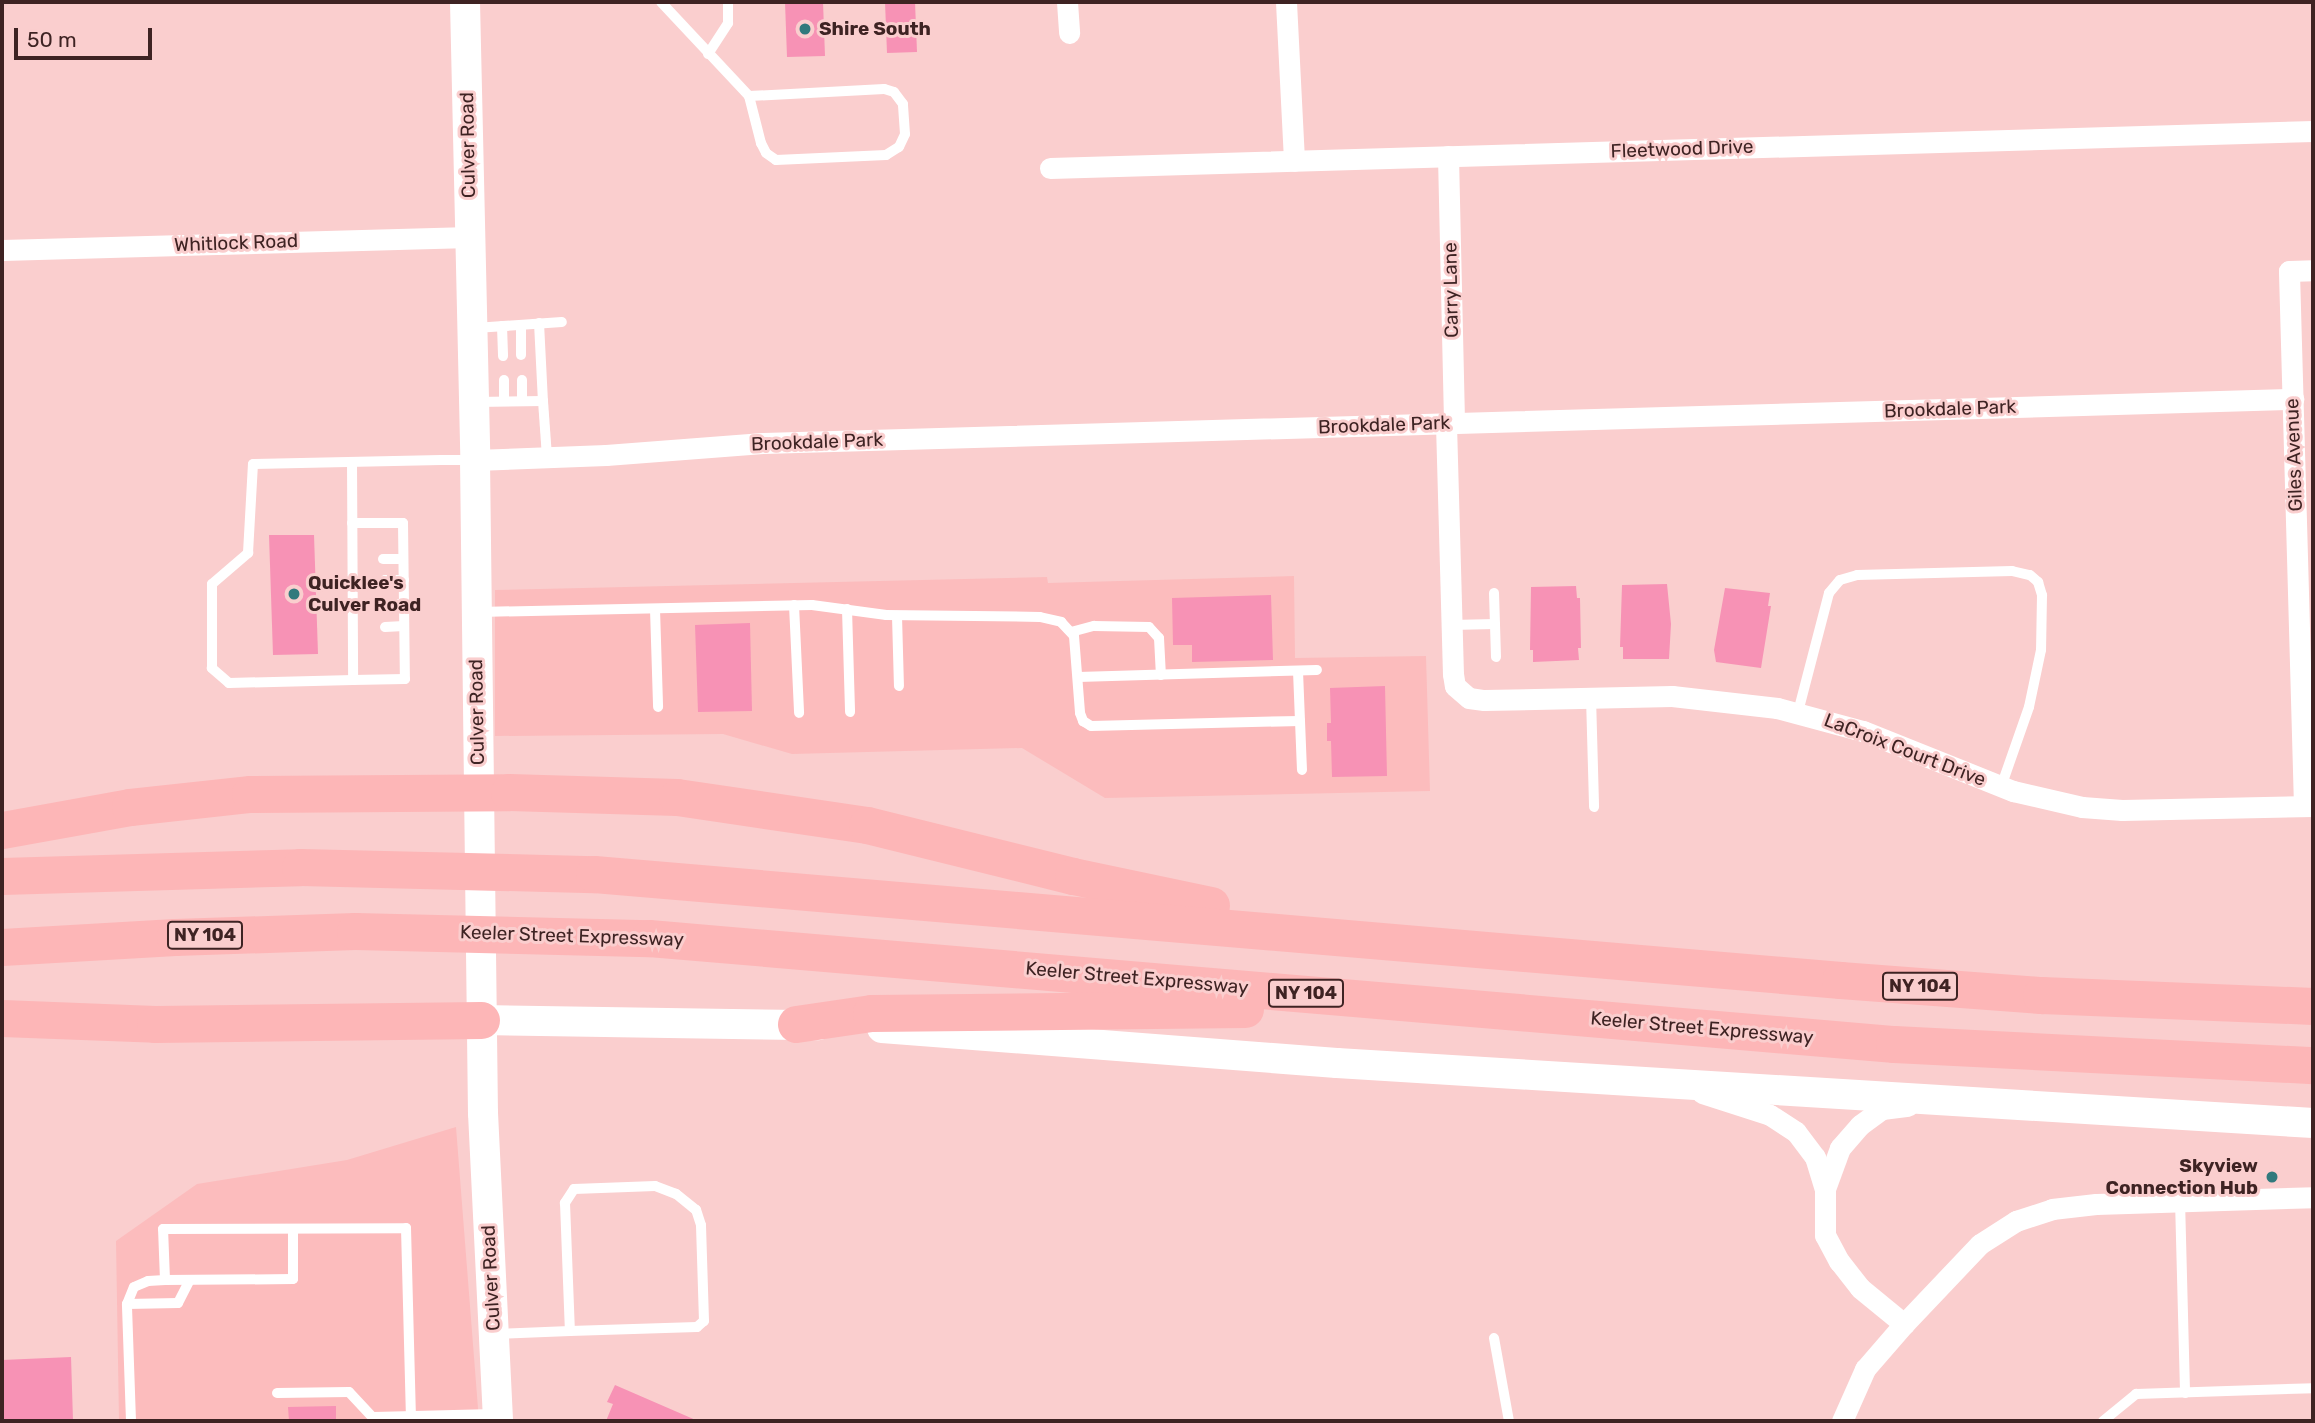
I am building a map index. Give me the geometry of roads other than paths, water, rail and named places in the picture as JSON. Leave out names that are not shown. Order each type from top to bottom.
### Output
[{"type":"highway","points":[[2,830],[130,807],[226,796],[478,792],[677,797],[783,810],[906,834],[1117,886],[1436,945]]},
{"type":"highway","name":"NY 104","points":[[2,876],[165,869],[408,868],[542,872],[695,881],[1974,990],[2313,1006]]},
{"type":"highway","name":"Keeler Street Expressway","points":[[2,947],[252,933],[548,933],[764,946],[1917,1046],[2313,1065]]},
{"type":"highway","points":[[796,1024],[871,1013],[1180,1009],[1592,1018]]},
{"type":"highway","points":[[2,1018],[155,1024],[481,1020]]},
{"type":"main road","name":"Culver Road","points":[[465,2],[475,460],[481,1020],[498,1418]]},
{"type":"main road","points":[[481,1020],[796,1024],[1674,1084],[2313,1123]]},
{"type":"street","points":[[1067,2],[1069,33]]},
{"type":"street","points":[[1286,2],[1294,161]]},
{"type":"street","name":"Fleetwood Drive","points":[[1050,168],[2313,131]]},
{"type":"street","name":"Carry Lane","points":[[1448,156],[1451,625]]},
{"type":"street","name":"Whitlock Road","points":[[2,250],[470,237]]},
{"type":"street","name":"Giles Avenue","points":[[2309,806],[2289,271],[2313,270]]},
{"type":"street","name":"Brookdale Park","points":[[475,460],[777,443],[2292,399]]},
{"type":"street","name":"LaCroix Court Drive","points":[[1451,625],[1453,680],[1464,695],[1484,700],[1692,697],[1798,712],[1899,744],[2001,787],[2047,801],[2096,809],[2309,806]]},
{"type":"street","points":[[1674,1084],[1770,1115],[1796,1132],[1815,1157],[1825,1189],[1825,1235],[1839,1261],[1860,1288],[1904,1324]]},
{"type":"street","points":[[1825,1189],[1840,1148],[1860,1125],[1882,1109],[1944,1101]]},
{"type":"street","points":[[1842,1421],[1865,1369],[1904,1324],[1980,1244],[2017,1221],[2063,1208],[2180,1200],[2313,1197]]},
{"type":"lane","points":[[661,2],[749,96],[761,143],[766,153],[776,160],[886,155],[899,147],[905,134],[903,104],[894,92],[884,89],[749,96]]},
{"type":"lane","points":[[708,54],[728,23],[728,2]]},
{"type":"lane","points":[[472,328],[562,322]]},
{"type":"lane","points":[[539,323],[547,457]]},
{"type":"lane","points":[[521,325],[522,355]]},
{"type":"lane","points":[[502,326],[503,356]]},
{"type":"lane","points":[[504,380],[504,401]]},
{"type":"lane","points":[[522,380],[522,401]]},
{"type":"lane","points":[[474,402],[543,401]]},
{"type":"lane","points":[[352,523],[403,523],[405,679],[229,683],[212,668],[212,584],[248,553],[253,464],[475,460]]},
{"type":"lane","points":[[352,462],[352,523],[358,559],[359,605],[353,680]]},
{"type":"lane","points":[[383,559],[403,558]]},
{"type":"lane","points":[[1798,712],[1827,599],[1840,580],[1870,575],[2012,572],[2030,575],[2038,582],[2042,595],[2041,650],[2029,707],[2001,787]]},
{"type":"lane","points":[[385,580],[404,580]]},
{"type":"lane","points":[[1494,593],[1496,657]]},
{"type":"lane","points":[[385,604],[404,604]]},
{"type":"lane","points":[[475,612],[794,605],[897,616],[1040,617],[1060,622],[1071,632],[1076,642],[1081,717],[1087,724],[1096,727],[1300,721]]},
{"type":"lane","points":[[794,605],[799,713]]},
{"type":"lane","points":[[655,609],[658,708]]},
{"type":"lane","points":[[847,609],[850,712]]},
{"type":"lane","points":[[897,616],[899,686]]},
{"type":"lane","points":[[1071,632],[1094,626],[1136,624],[1150,627],[1158,638],[1161,675]]},
{"type":"lane","points":[[1451,625],[1495,624]]},
{"type":"lane","points":[[385,627],[404,626]]},
{"type":"lane","points":[[1078,677],[1317,670]]},
{"type":"lane","points":[[1298,671],[1302,770]]},
{"type":"lane","points":[[1591,697],[1594,807]]},
{"type":"lane","points":[[495,1334],[697,1327],[704,1321],[701,1225],[696,1210],[676,1194],[655,1186],[574,1189],[565,1203],[570,1331]]},
{"type":"lane","points":[[2180,1200],[2185,1392]]},
{"type":"lane","points":[[165,1280],[163,1229],[406,1228],[411,1414]]},
{"type":"lane","points":[[131,1421],[127,1304],[134,1287],[148,1281],[165,1280],[293,1279],[293,1229]]},
{"type":"lane","points":[[127,1304],[178,1303],[189,1281]]},
{"type":"lane","points":[[1494,1338],[1509,1421]]},
{"type":"lane","points":[[2103,1421],[2136,1394],[2313,1388]]},
{"type":"lane","points":[[277,1393],[349,1392],[375,1419],[411,1414],[498,1418]]},
{"type":"place","name":"Shire South","points":[[805,29]]},
{"type":"place","name":"Quicklee's Culver Road","points":[[294,594]]},
{"type":"place","name":"Skyview Connection Hub","points":[[2272,1177]]}]
